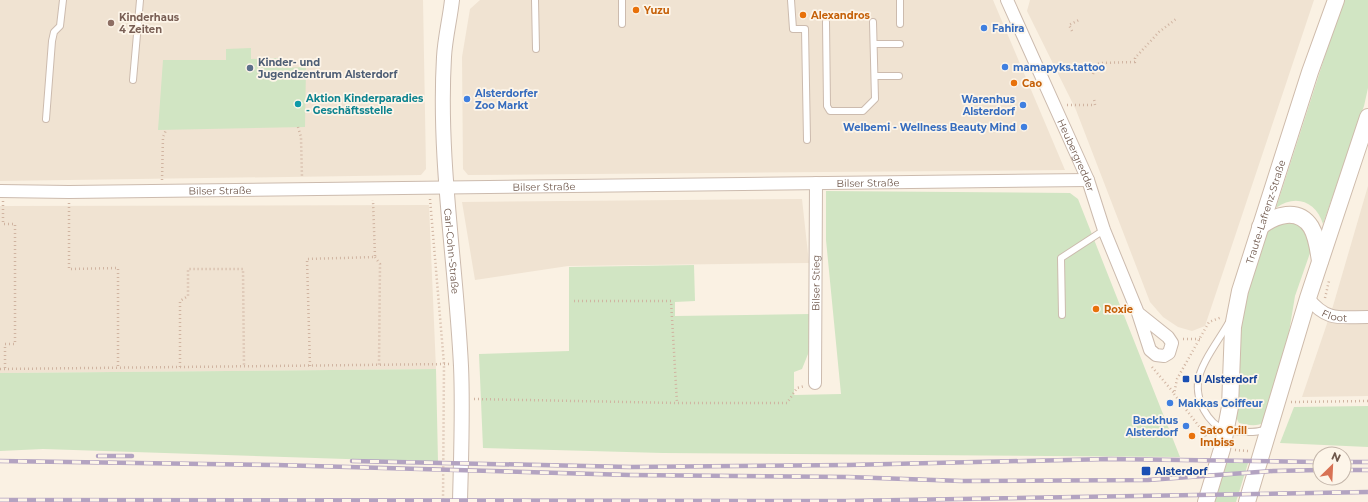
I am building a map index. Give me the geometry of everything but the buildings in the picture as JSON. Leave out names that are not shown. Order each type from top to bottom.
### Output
[{"type":"main road","name":"Traute-Lafrenz-Straße","points":[[1206,502],[1226,430],[1230,407],[1233,327],[1235,312],[1246,269],[1310,72],[1336,0]]},
{"type":"main road","points":[[1246,502],[1308,298],[1368,117]]},
{"type":"main road","points":[[1260,227],[1272,218],[1286,214],[1303,219],[1311,228],[1314,235],[1320,262]]},
{"type":"street","name":"Carl-Cohn-Straße","points":[[452,0],[444,57],[446,187],[462,399],[460,502]]},
{"type":"street","name":"Heubergredder","points":[[1007,0],[1088,180],[1104,230],[1138,313],[1150,350],[1156,355],[1164,356],[1169,353],[1172,343],[1168,337],[1138,313]]},
{"type":"street","name":"Bilser Straße","points":[[1,191],[69,192],[1088,180]]},
{"type":"street","name":"Bilser Stieg","points":[[815,383],[816,183]]},
{"type":"street","name":"Floot","points":[[1308,298],[1314,307],[1326,315],[1333,317],[1368,317]]},
{"type":"lane","points":[[46,119],[52,41],[54,32],[60,26],[63,0]]},
{"type":"lane","points":[[133,80],[140,0]]},
{"type":"lane","points":[[535,0],[536,49]]},
{"type":"lane","points":[[622,0],[622,24]]},
{"type":"lane","points":[[791,0],[793,29],[805,29],[807,140]]},
{"type":"lane","points":[[900,0],[900,24]]},
{"type":"lane","points":[[826,22],[827,106],[830,111],[863,110],[875,99],[873,22]]},
{"type":"lane","points":[[874,44],[900,44]]},
{"type":"lane","points":[[874,76],[899,76]]},
{"type":"lane","points":[[1062,315],[1061,258],[1104,230]]},
{"type":"lane","points":[[1235,312],[1205,364],[1198,381],[1198,391],[1203,408],[1215,424],[1226,430],[1260,431],[1270,426]]},
{"type":"path","points":[[1093,74],[1096,65],[1100,63],[1135,62],[1135,58],[1159,32],[1176,19]]},
{"type":"path","points":[[1072,31],[1068,25],[1080,20]]},
{"type":"path","points":[[1054,106],[1094,105],[1094,99]]},
{"type":"path","points":[[298,128],[301,137],[302,177]]},
{"type":"path","points":[[162,190],[162,137],[166,130]]},
{"type":"path","points":[[372,188],[375,257],[380,264],[379,365]]},
{"type":"path","points":[[429,188],[444,364],[443,502]]},
{"type":"path","points":[[0,344],[15,344],[15,224],[2,224],[1,191]]},
{"type":"path","points":[[69,192],[70,269],[118,268],[118,368]]},
{"type":"path","points":[[310,366],[307,259],[375,257]]},
{"type":"path","points":[[180,367],[180,301],[188,296],[188,269],[243,269],[244,367]]},
{"type":"path","points":[[574,300],[670,301],[677,403]]},
{"type":"path","points":[[5,344],[5,369]]},
{"type":"path","points":[[1150,350],[1152,367],[1174,394]]},
{"type":"path","points":[[0,369],[460,364]]},
{"type":"path","points":[[462,399],[677,403],[787,403],[797,388],[815,383]]},
{"type":"path","points":[[1277,402],[1368,401]]},
{"type":"path","points":[[1228,450],[1249,451]]},
{"type":"shaded area","points":[[0,0],[423,0],[426,169],[421,175],[0,181]]},
{"type":"shaded area","points":[[480,0],[993,0],[1065,170],[468,175],[463,169],[462,57],[470,9]]},
{"type":"shaded area","points":[[1030,0],[1314,0],[1205,326],[1192,331],[1178,327],[1163,317],[1150,302],[1076,110],[1027,11]]},
{"type":"shaded area","points":[[1368,186],[1368,396],[1302,397],[1333,306]]},
{"type":"shaded area","points":[[802,199],[809,263],[568,266],[475,280],[462,202]]},
{"type":"shaded area","points":[[429,205],[436,369],[0,373],[0,206]]},
{"type":"green space","points":[[1343,0],[1368,0],[1368,88],[1364,106],[1323,224],[1320,216],[1315,210],[1304,202],[1290,201],[1276,208]]},
{"type":"green space","points":[[251,48],[251,59],[282,58],[283,68],[306,67],[305,127],[158,130],[163,60],[226,60],[226,49]]},
{"type":"green space","points":[[826,191],[1070,193],[1078,199],[1180,457],[663,453],[483,448],[479,354],[569,351],[569,267],[694,265],[695,301],[675,302],[675,316],[810,314],[810,349],[802,369],[794,372],[794,395],[841,394],[826,240]]},
{"type":"green space","points":[[1287,220],[1304,227],[1311,243],[1310,253],[1295,296],[1288,338],[1264,422],[1256,425],[1242,424],[1239,423],[1236,417],[1239,395],[1239,337],[1243,306],[1266,234],[1269,229]]},
{"type":"green space","points":[[436,369],[438,462],[43,449],[0,451],[0,373]]},
{"type":"green space","points":[[1368,406],[1368,447],[1280,443],[1294,407]]},
{"type":"green space","points":[[1225,459],[1249,460],[1236,502],[1212,502]]},
{"type":"railway","points":[[98,456],[132,456]]},
{"type":"railway","points":[[352,461],[630,467],[848,465],[1109,459],[1312,462]]},
{"type":"railway","points":[[0,461],[276,465],[630,475],[848,477],[962,481],[1148,480],[1273,471],[1312,470]]},
{"type":"railway","points":[[1352,462],[1368,462]]},
{"type":"railway","points":[[1352,470],[1368,470]]},
{"type":"railway","points":[[0,500],[845,501],[1368,492]]},
{"type":"place","name":"Yuzu","points":[[636,10]]},
{"type":"place","name":"Alexandros","points":[[803,15]]},
{"type":"place","name":"Kinderhaus 4 Zeiten","points":[[111,23]]},
{"type":"place","name":"Fahira","points":[[984,28]]},
{"type":"place","name":"mamapyks.tattoo","points":[[1005,67]]},
{"type":"place","name":"Kinder- und Jugendzentrum Alsterdorf","points":[[250,68]]},
{"type":"place","name":"Cao","points":[[1014,83]]},
{"type":"place","name":"Alsterdorfer Zoo Markt","points":[[467,99]]},
{"type":"place","name":"Aktion Kinderparadies - Geschäftsstelle","points":[[298,104]]},
{"type":"place","name":"Warenhus Alsterdorf","points":[[1023,105]]},
{"type":"place","name":"Welbemi - Wellness Beauty Mind","points":[[1024,127]]},
{"type":"place","name":"Roxie","points":[[1096,309]]},
{"type":"place","name":"U Alsterdorf","points":[[1186,379]]},
{"type":"place","name":"Makkas Coiffeur","points":[[1170,403]]},
{"type":"place","name":"Backhus Alsterdorf","points":[[1186,426]]},
{"type":"place","name":"Sato Grill Imbiss","points":[[1192,436]]},
{"type":"place","name":"Alsterdorf","points":[[1146,471]]}]
